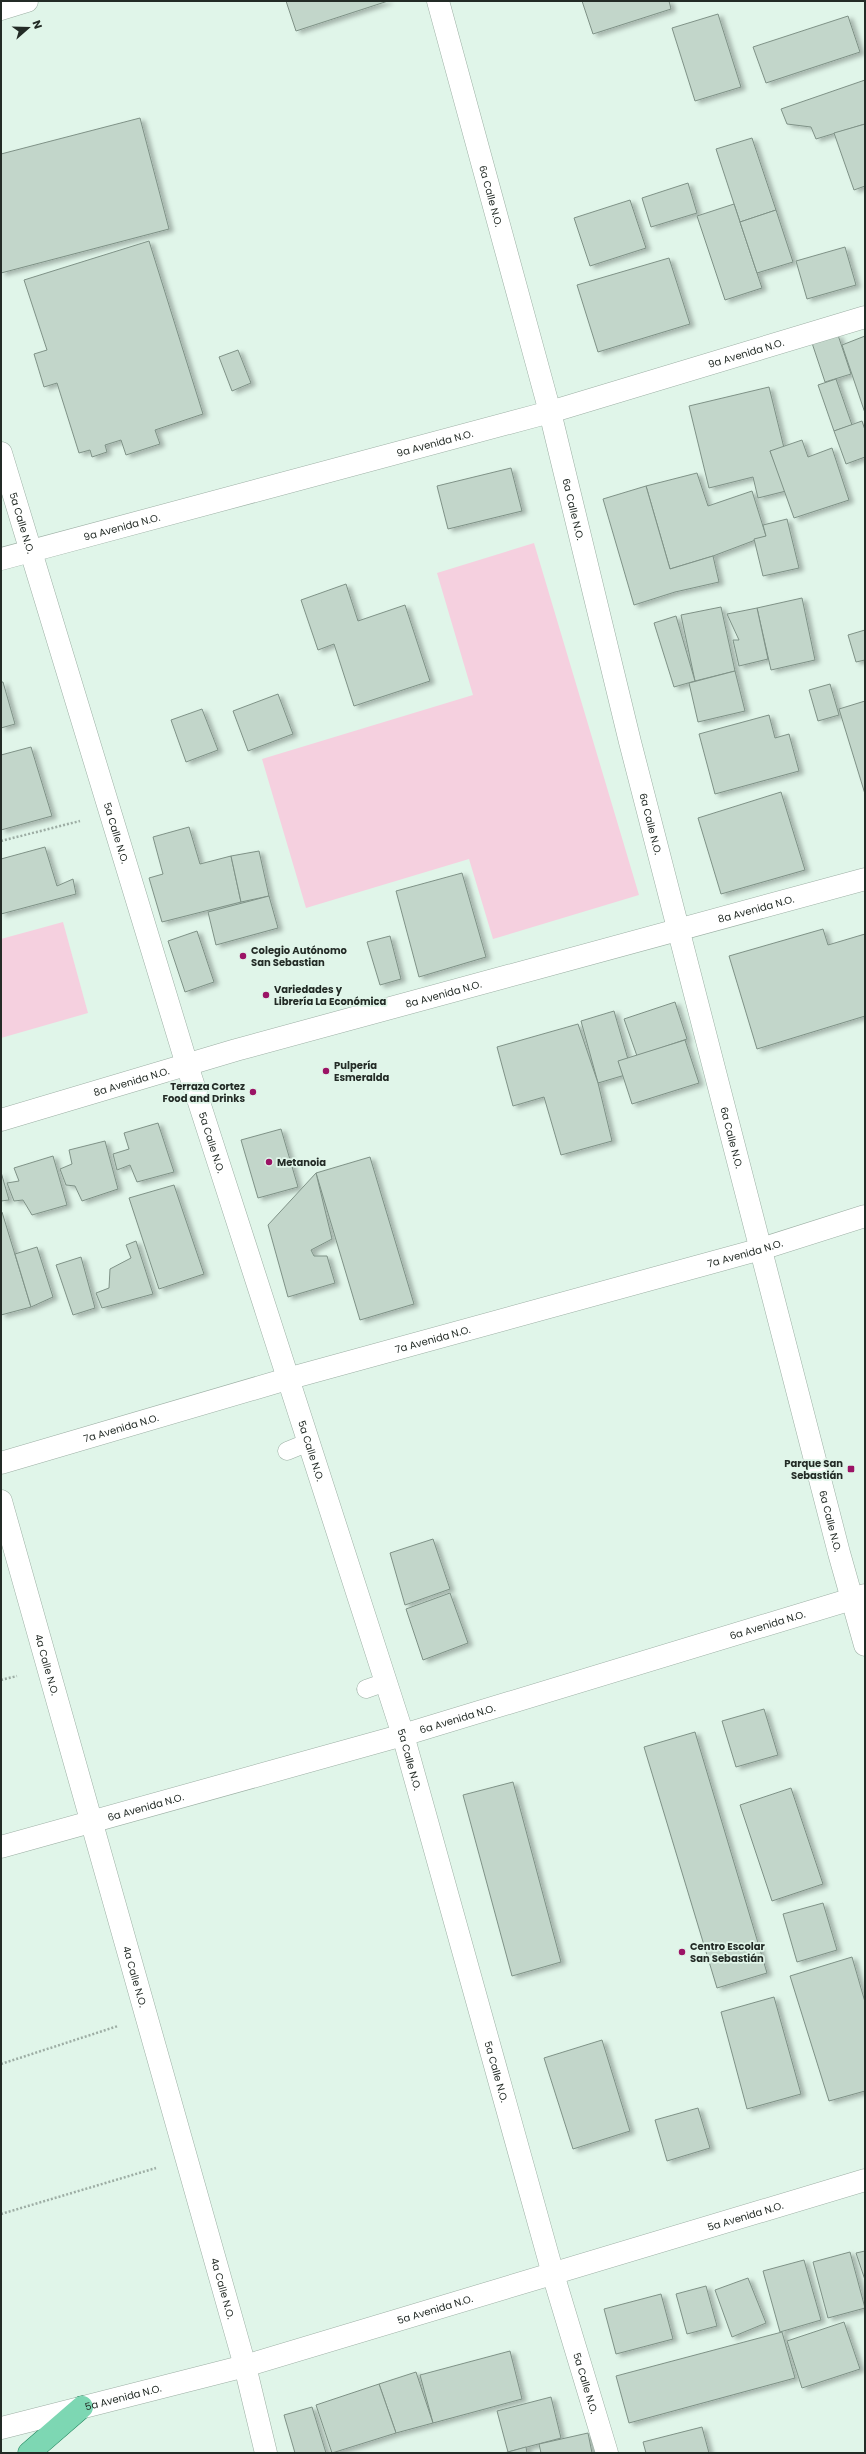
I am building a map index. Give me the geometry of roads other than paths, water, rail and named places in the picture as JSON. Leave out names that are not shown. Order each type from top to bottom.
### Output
[{"type":"main road","points":[[29,2453],[82,2407]]},
{"type":"street","points":[[1,8],[27,1]]},
{"type":"street","name":"6a Calle N.O.","points":[[438,1],[550,412],[630,742],[680,929],[762,1249],[858,1597],[865,1646]]},
{"type":"street","name":"9a Avenida N.O.","points":[[1,559],[550,412],[865,317]]},
{"type":"street","name":"5a Calle N.O.","points":[[1,453],[187,1065],[287,1379],[309,1442],[376,1686],[403,1735],[553,2274],[607,2453]]},
{"type":"street","name":"8a Avenida N.O.","points":[[1,1120],[187,1065],[865,879]]},
{"type":"street","name":"7a Avenida N.O.","points":[[1,1463],[287,1379],[762,1249],[865,1216]]},
{"type":"street","name":"4a Calle N.O.","points":[[1,1501],[245,2366],[266,2453]]},
{"type":"street","name":"6a Avenida N.O.","points":[[1,1847],[403,1735],[858,1597]]},
{"type":"street","name":"5a Avenida N.O.","points":[[1,2428],[245,2366],[864,2181]]},
{"type":"lane","points":[[287,1451],[309,1442]]},
{"type":"place","name":"Colegio Autónomo San Sebastian","points":[[243,956]]},
{"type":"place","name":"Variedades y Librería La Económica","points":[[266,995]]},
{"type":"place","name":"Pulpería Esmeralda","points":[[326,1071]]},
{"type":"place","name":"Terraza Cortez Food and Drinks","points":[[253,1092]]},
{"type":"place","name":"Metanoia","points":[[269,1162]]},
{"type":"place","name":"Parque San Sebastián","points":[[851,1469]]},
{"type":"place","name":"Centro Escolar San Sebastián","points":[[682,1952]]}]
